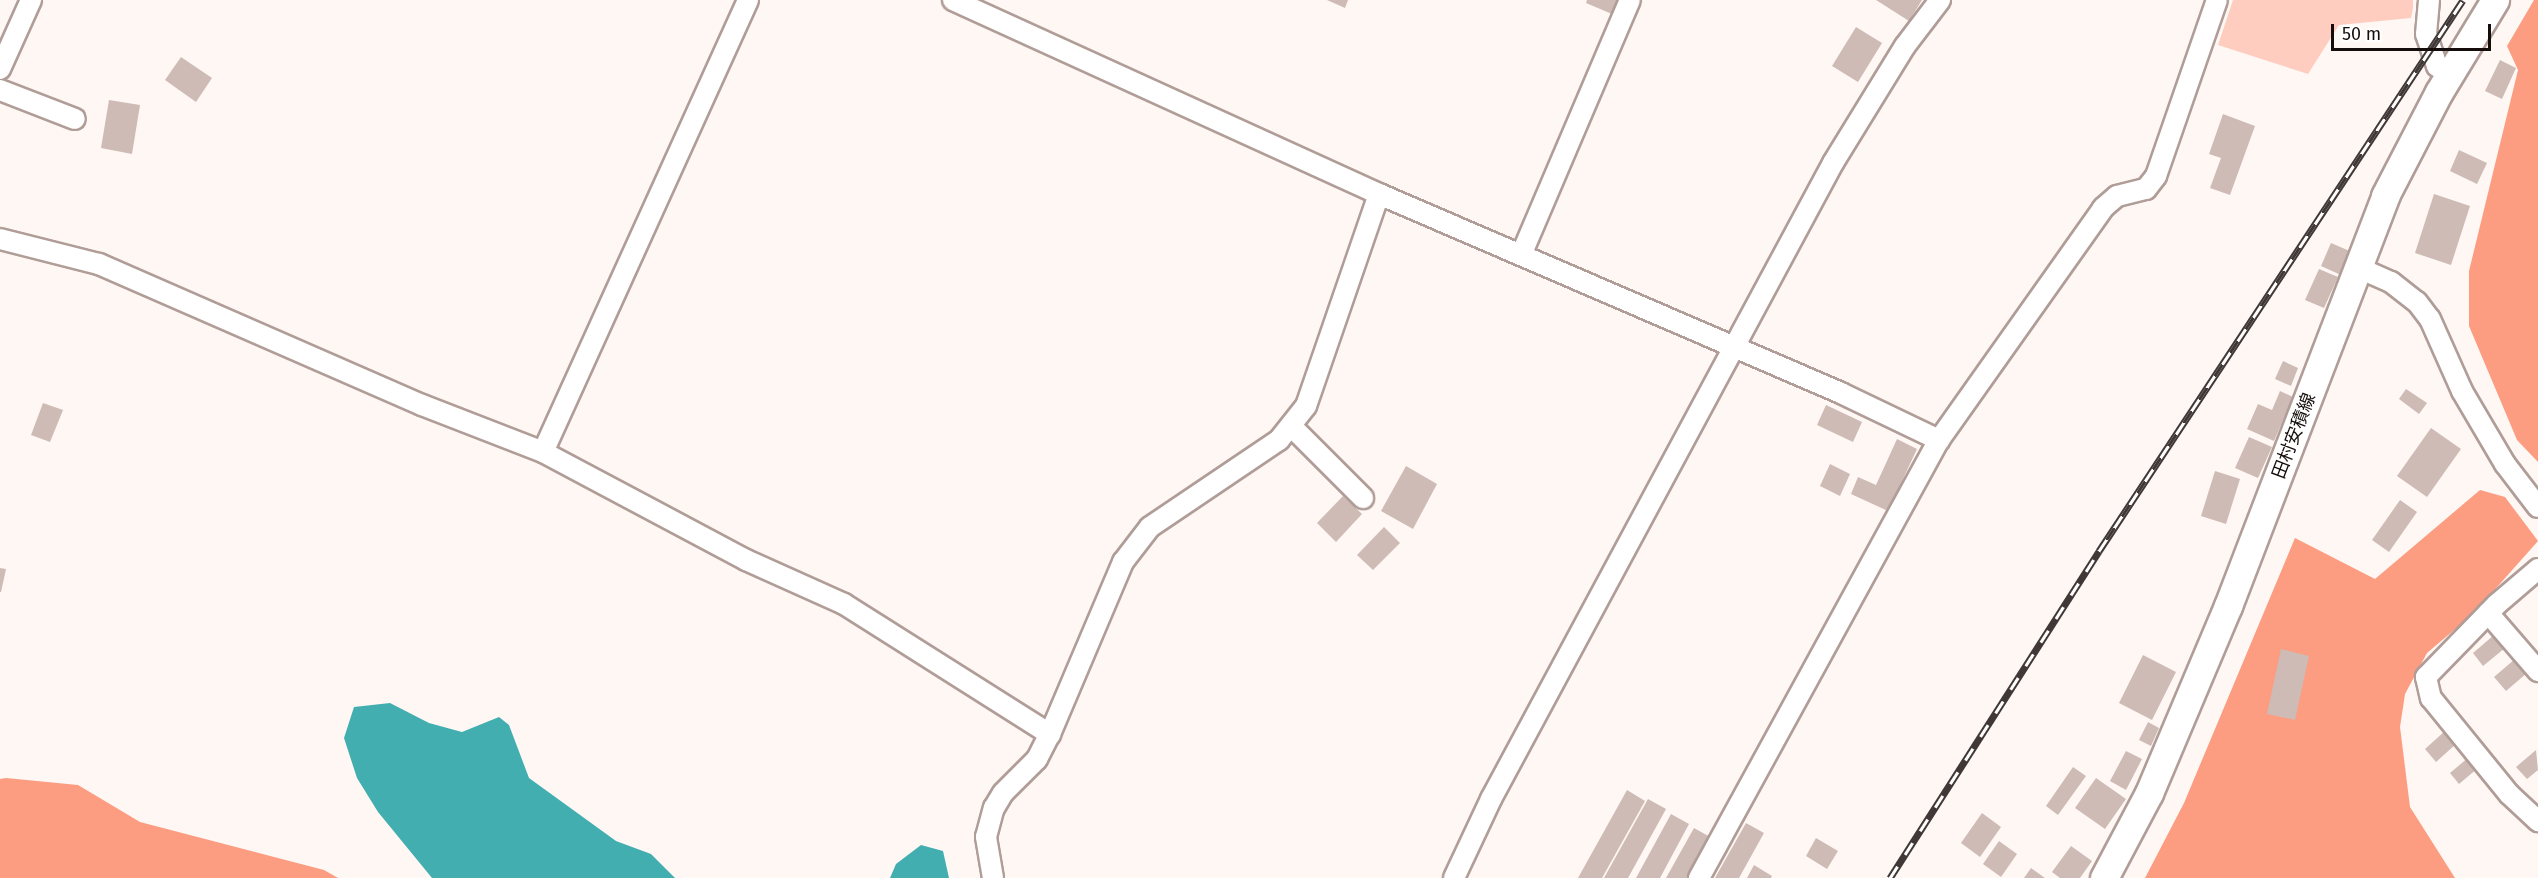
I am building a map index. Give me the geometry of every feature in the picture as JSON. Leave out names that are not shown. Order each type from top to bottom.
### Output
[{"type":"main road","name":"田村安積線","points":[[2104,878],[2149,793],[2228,606],[2385,196],[2450,74],[2495,0]]},
{"type":"street","points":[[0,69],[31,0]]},
{"type":"street","points":[[543,452],[748,0]]},
{"type":"street","points":[[952,0],[1379,194],[1522,253],[1735,349],[1841,393],[1939,440]]},
{"type":"street","points":[[1522,253],[1630,0]]},
{"type":"street","points":[[1454,878],[1491,799],[1833,163],[1905,46],[1940,0]]},
{"type":"street","points":[[1699,878],[1939,440],[2103,208],[2117,196],[2146,189],[2156,176],[2217,0]]},
{"type":"street","points":[[2429,0],[2426,34],[2437,66],[2450,74]]},
{"type":"street","points":[[0,90],[75,119]]},
{"type":"street","points":[[993,878],[986,837],[992,814],[1003,793],[1037,759],[1050,734],[1123,562],[1150,527],[1279,440],[1306,406],[1326,356],[1379,194]]},
{"type":"street","points":[[0,239],[99,264],[422,405],[543,452],[747,560],[844,604],[1050,734]]},
{"type":"street","points":[[2359,268],[2391,282],[2417,302],[2430,320],[2462,391],[2505,464],[2538,507]]},
{"type":"street","points":[[1291,426],[1363,498]]},
{"type":"street","points":[[2538,569],[2488,613],[2426,676],[2426,690],[2509,794],[2538,820]]},
{"type":"street","points":[[2488,613],[2538,671]]},
{"type":"shaded area","points":[[2233,0],[2413,0],[2413,8],[2411,18],[2339,25],[2308,74],[2218,45]]},
{"type":"shaded area","points":[[2534,0],[2538,0],[2538,462],[2517,440],[2469,326],[2469,271],[2518,70],[2507,46]]},
{"type":"shaded area","points":[[2480,490],[2505,497],[2538,541],[2474,613],[2427,653],[2405,694],[2400,727],[2410,807],[2455,878],[2145,878],[2184,803],[2295,538],[2375,579]]},
{"type":"shaded area","points":[[0,779],[78,785],[140,822],[324,870],[338,878],[0,878]]},
{"type":"water","points":[[390,703],[429,723],[462,732],[499,717],[509,725],[529,778],[616,841],[651,854],[675,878],[432,878],[378,812],[357,778],[344,738],[354,707]]},
{"type":"water","points":[[921,845],[943,851],[949,878],[890,878],[896,864]]},
{"type":"building","points":[[1327,0],[1348,0],[1345,8]]},
{"type":"building","points":[[1587,0],[1626,0],[1619,17],[1586,3]]},
{"type":"building","points":[[1876,0],[1922,0],[1909,21]]},
{"type":"building","points":[[1856,27],[1882,43],[1858,82],[1832,66]]},
{"type":"building","points":[[181,57],[212,78],[196,102],[165,80]]},
{"type":"building","points":[[2500,60],[2516,68],[2502,99],[2485,91]]},
{"type":"building","points":[[109,100],[140,105],[132,154],[101,148]]},
{"type":"building","points":[[2223,114],[2255,126],[2230,195],[2210,188],[2221,158],[2209,154]]},
{"type":"building","points":[[2459,150],[2487,163],[2477,184],[2450,171]]},
{"type":"building","points":[[2434,194],[2470,206],[2451,265],[2415,253]]},
{"type":"building","points":[[2331,243],[2352,252],[2341,275],[2321,266]]},
{"type":"building","points":[[2319,269],[2338,277],[2324,308],[2305,300]]},
{"type":"building","points":[[2283,361],[2298,368],[2291,386],[2275,379]]},
{"type":"building","points":[[2406,389],[2427,403],[2419,414],[2399,399]]},
{"type":"building","points":[[2280,391],[2293,397],[2274,441],[2247,429],[2258,404],[2272,410]]},
{"type":"building","points":[[43,403],[63,410],[50,442],[31,435]]},
{"type":"building","points":[[1826,405],[1862,422],[1853,442],[1817,425]]},
{"type":"building","points":[[2431,428],[2461,449],[2427,497],[2397,476]]},
{"type":"building","points":[[2249,437],[2272,447],[2258,478],[2235,468]]},
{"type":"building","points":[[1897,439],[1917,449],[1888,511],[1851,494],[1858,477],[1876,485]]},
{"type":"building","points":[[1830,464],[1850,474],[1840,496],[1820,486]]},
{"type":"building","points":[[1406,466],[1437,484],[1413,529],[1381,511]]},
{"type":"building","points":[[2215,471],[2240,479],[2226,524],[2201,516]]},
{"type":"building","points":[[1343,496],[1362,514],[1336,542],[1317,523]]},
{"type":"building","points":[[2400,500],[2417,512],[2389,552],[2372,540]]},
{"type":"building","points":[[1384,527],[1400,543],[1373,570],[1357,555]]},
{"type":"building","points":[[0,568],[6,569],[1,592],[0,592]]},
{"type":"building","points":[[2494,635],[2505,648],[2483,666],[2473,653]]},
{"type":"building","points":[[2281,649],[2309,656],[2295,720],[2267,714]]},
{"type":"building","points":[[2143,655],[2176,672],[2152,720],[2119,703]]},
{"type":"building","points":[[2515,659],[2527,673],[2506,691],[2494,677]]},
{"type":"building","points":[[2148,722],[2159,728],[2151,746],[2139,740]]},
{"type":"building","points":[[2445,731],[2456,744],[2436,762],[2425,749]]},
{"type":"building","points":[[2536,750],[2538,770],[2527,779],[2516,767]]},
{"type":"building","points":[[2126,751],[2142,759],[2126,790],[2110,781]]},
{"type":"building","points":[[2469,757],[2478,768],[2459,784],[2450,773]]},
{"type":"building","points":[[2073,767],[2086,776],[2058,815],[2046,806]]},
{"type":"building","points":[[2096,778],[2126,799],[2105,829],[2075,808]]},
{"type":"building","points":[[1627,790],[1645,801],[1602,878],[1578,878]]},
{"type":"building","points":[[1648,799],[1666,809],[1628,878],[1604,878]]},
{"type":"building","points":[[1982,813],[2001,827],[1980,857],[1961,843]]},
{"type":"building","points":[[1671,814],[1689,824],[1660,878],[1636,878]]},
{"type":"building","points":[[1746,823],[1764,833],[1739,878],[1715,878]]},
{"type":"building","points":[[1694,828],[1712,838],[1690,878],[1666,878]]},
{"type":"building","points":[[1816,838],[1838,851],[1827,869],[1806,856]]},
{"type":"building","points":[[1999,841],[2017,854],[2001,877],[1983,864]]},
{"type":"building","points":[[2071,846],[2092,861],[2080,878],[2060,878],[2052,872]]},
{"type":"building","points":[[1754,865],[1772,876],[1771,878],[1747,878]]},
{"type":"building","points":[[2031,868],[2045,878],[2024,878]]},
{"type":"railway","points":[[1890,878],[2099,551],[2463,0]]}]
